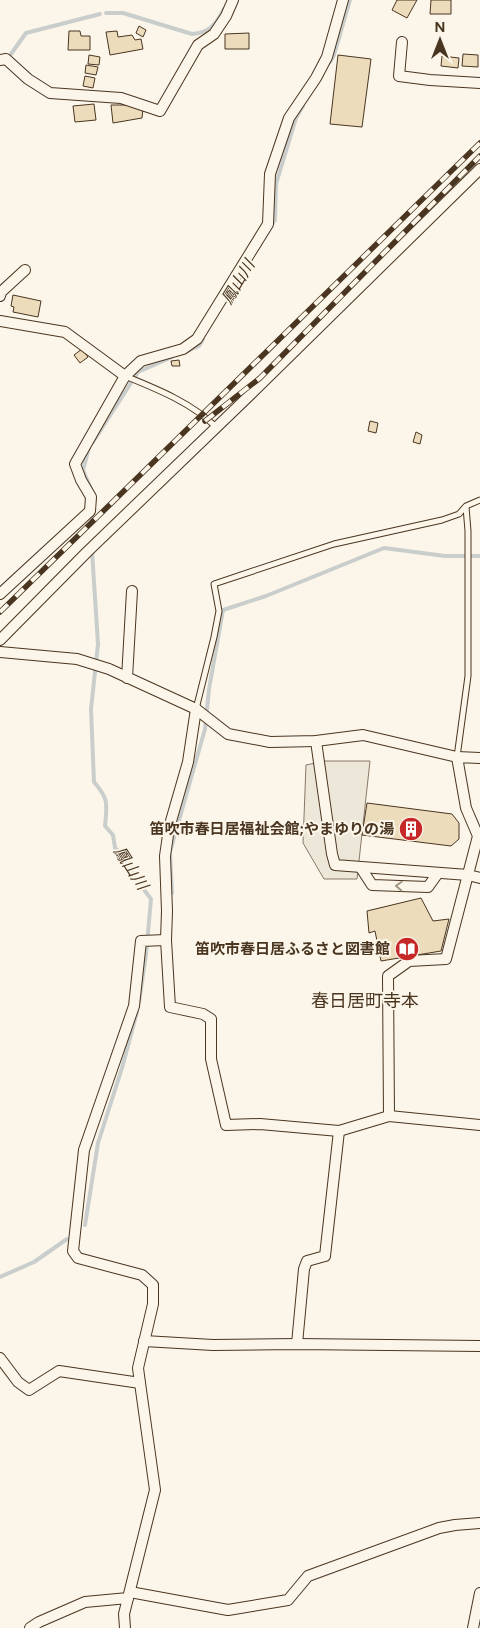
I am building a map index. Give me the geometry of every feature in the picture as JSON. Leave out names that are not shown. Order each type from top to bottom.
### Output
[{"type":"street","points":[[0,60],[6,59],[28,79],[50,93],[121,98],[160,111],[198,45],[214,34],[226,16],[233,0]]},
{"type":"street","points":[[0,594],[90,511],[91,497],[81,480],[75,464],[125,376],[142,361],[183,349],[197,339],[268,224],[270,174],[289,118],[327,58],[343,0]]},
{"type":"street","points":[[402,42],[399,76],[480,83]]},
{"type":"street","points":[[0,640],[480,169]]},
{"type":"street","points":[[0,296],[25,270]]},
{"type":"street","points":[[0,321],[65,332],[125,376]]},
{"type":"street","points":[[127,678],[132,591]]},
{"type":"street","points":[[0,652],[77,659],[109,669],[196,708],[228,734],[270,742],[316,741],[362,735],[457,757],[480,758]]},
{"type":"street","points":[[196,708],[188,762],[169,828],[165,856],[167,911],[162,940],[170,1007],[202,1014],[211,1019],[211,1059],[226,1125],[260,1124],[339,1131],[389,1116],[480,1124]]},
{"type":"street","points":[[316,741],[335,865],[468,875],[480,878]]},
{"type":"street","points":[[389,1116],[388,976],[410,961],[446,959],[478,836],[466,808],[457,757]]},
{"type":"street","points":[[361,868],[372,885],[428,888],[438,873]]},
{"type":"street","points":[[125,1628],[124,1614],[155,1490],[138,1368],[153,1304],[153,1285],[142,1275],[78,1258],[73,1251],[84,1150],[134,1006],[141,941],[162,940]]},
{"type":"street","points":[[298,1344],[304,1269],[307,1261],[325,1256],[339,1131]]},
{"type":"street","points":[[144,1341],[213,1345],[480,1346]]},
{"type":"street","points":[[0,1358],[18,1382],[30,1390],[59,1371],[140,1383]]},
{"type":"street","points":[[30,1628],[39,1622],[84,1602],[129,1595],[228,1610],[288,1600],[308,1576],[330,1566],[439,1528],[455,1524],[480,1523]]},
{"type":"street","points":[[473,1628],[480,1593]]},
{"type":"lane","points":[[125,376],[192,408],[216,427]]},
{"type":"lane","points":[[196,708],[214,637],[218,611],[214,584],[334,544],[442,520],[460,514],[466,506],[480,500]]},
{"type":"lane","points":[[457,757],[468,676],[468,530],[466,506]]},
{"type":"shaded area","points":[[325,761],[370,761],[357,879],[324,879],[303,843],[306,765]]},
{"type":"building","points":[[397,0],[417,0],[407,18],[392,10]]},
{"type":"building","points":[[431,0],[451,0],[451,14],[430,14]]},
{"type":"building","points":[[139,26],[146,30],[143,37],[136,33]]},
{"type":"building","points":[[69,31],[80,31],[81,36],[90,36],[90,50],[68,50]]},
{"type":"building","points":[[117,31],[118,37],[132,35],[135,40],[141,39],[143,49],[110,55],[106,32]]},
{"type":"building","points":[[249,33],[249,49],[225,49],[225,34]]},
{"type":"building","points":[[463,54],[478,55],[478,67],[462,66]]},
{"type":"building","points":[[89,55],[100,57],[99,65],[88,64]]},
{"type":"building","points":[[338,55],[371,59],[362,127],[330,124]]},
{"type":"building","points":[[442,56],[459,58],[458,68],[441,66]]},
{"type":"building","points":[[86,65],[98,67],[96,75],[85,73]]},
{"type":"building","points":[[85,76],[95,78],[93,88],[83,86]]},
{"type":"building","points":[[94,104],[96,120],[75,122],[73,106]]},
{"type":"building","points":[[111,105],[133,105],[143,108],[142,118],[113,123]]},
{"type":"building","points":[[13,295],[41,301],[38,317],[13,312],[14,307],[11,306]]},
{"type":"building","points":[[82,349],[88,357],[80,363],[74,355]]},
{"type":"building","points":[[179,360],[180,366],[172,366],[171,361]]},
{"type":"building","points":[[370,421],[378,423],[376,433],[368,431]]},
{"type":"building","points":[[416,432],[422,435],[420,444],[413,442]]},
{"type":"building","name":"笛吹市春日居福祉会館;やまゆりの湯","points":[[367,803],[452,814],[459,823],[459,839],[451,846],[362,835]]},
{"type":"building","points":[[421,898],[433,921],[449,919],[441,951],[381,961],[375,931],[369,933],[367,911]]},
{"type":"waterway","name":"鳳山川","points":[[330,62],[334,55],[350,0]]},
{"type":"waterway","points":[[106,13],[123,13],[192,34],[203,32],[212,27],[224,9]]},
{"type":"waterway","points":[[11,54],[26,33],[100,14]]},
{"type":"waterway","name":"鳳山川","points":[[271,226],[275,220],[276,184],[296,118],[303,106]]},
{"type":"waterway","name":"鳳山川","points":[[187,351],[199,346],[203,339]]},
{"type":"waterway","name":"鳳山川","points":[[93,442],[138,372],[172,357]]},
{"type":"waterway","name":"鳳山川","points":[[89,448],[83,470],[91,489]]},
{"type":"waterway","name":"鳳山川","points":[[92,513],[92,521]]},
{"type":"waterway","name":"鳳山川","points":[[172,893],[170,852],[205,729],[209,689],[223,610],[266,596],[384,548],[445,556],[480,556]]},
{"type":"waterway","name":"鳳山川","points":[[92,551],[98,644],[91,709],[94,782],[105,798],[105,826],[113,835],[115,848],[128,859],[136,879],[151,899],[146,955],[139,1002]]},
{"type":"waterway","name":"鳳山川","points":[[85,1225],[98,1143],[122,1068],[137,1012]]},
{"type":"waterway","name":"鳳山川","points":[[0,1277],[34,1262],[67,1239]]},
{"type":"railway","points":[[0,612],[480,143]]},
{"type":"railway","points":[[205,421],[260,378],[480,156]]},
{"type":"place","name":"笛吹市春日居福祉会館;やまゆりの湯","points":[[411,829]]},
{"type":"place","name":"笛吹市春日居ふるさと図書館","points":[[407,949]]},
{"type":"district","name":"春日居町寺本","points":[[365,1001]]}]
